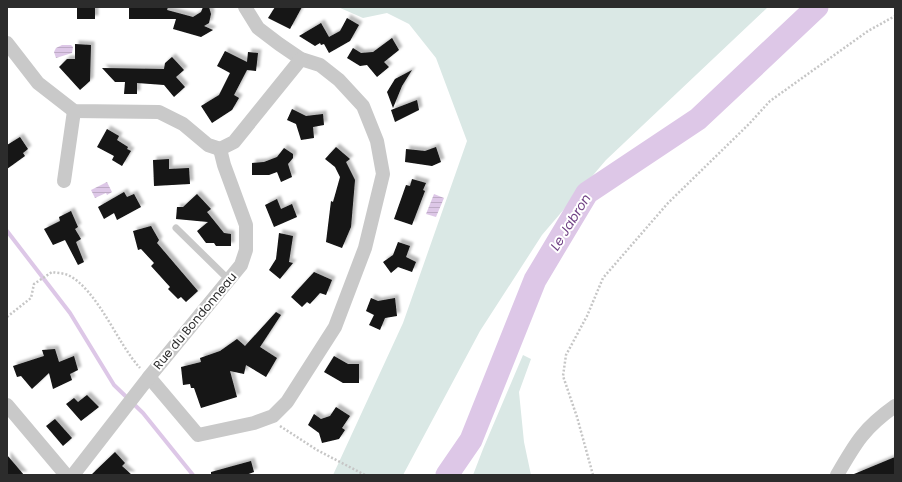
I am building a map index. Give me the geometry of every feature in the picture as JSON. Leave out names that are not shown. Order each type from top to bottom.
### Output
[{"type":"street","points":[[149,377],[198,435],[254,423],[273,416],[287,402],[335,327],[365,248],[383,174],[377,141],[363,106],[339,80],[320,65],[301,59],[258,28],[244,7]]},
{"type":"street","points":[[7,43],[38,83],[74,111],[159,112],[183,124],[208,145],[220,149],[234,142],[301,59]]},
{"type":"street","points":[[64,181],[74,111]]},
{"type":"street","name":"Rue du Bondonneau","points":[[73,475],[135,394],[241,265],[246,250],[246,225],[224,165],[220,149]]},
{"type":"street","points":[[7,406],[66,475]]},
{"type":"street","points":[[837,475],[857,440],[867,429],[895,406]]},
{"type":"lane","points":[[176,228],[229,280]]},
{"type":"path","points":[[592,475],[577,417],[563,376],[566,355],[587,316],[603,278],[668,203],[749,124],[770,101],[868,31],[895,16]]},
{"type":"path","points":[[7,317],[31,298],[34,284],[52,272],[66,274],[78,282],[104,312],[132,360],[149,377]]},
{"type":"path","points":[[273,416],[280,427],[317,450],[364,475]]},
{"type":"shaded area","points":[[338,7],[768,7],[606,160],[542,235],[480,331],[403,475],[333,475],[403,323],[467,141],[436,58],[409,24],[387,13],[363,18]]},
{"type":"shaded area","points":[[62,45],[71,45],[73,47],[72,53],[56,58],[54,52],[56,48]]},
{"type":"shaded area","points":[[107,182],[112,192],[95,198],[91,190]]},
{"type":"shaded area","points":[[434,194],[444,198],[436,217],[426,214]]},
{"type":"shaded area","points":[[523,355],[531,359],[519,392],[524,442],[531,475],[473,475],[483,449]]},
{"type":"building","points":[[77,7],[95,7],[95,19],[77,19]]},
{"type":"building","points":[[129,7],[168,7],[167,10],[193,17],[201,12],[203,7],[209,7],[211,14],[209,23],[204,26],[213,30],[201,37],[173,29],[176,19],[129,19]]},
{"type":"building","points":[[275,7],[302,7],[290,29],[268,18]]},
{"type":"building","points":[[347,18],[359,25],[350,41],[329,53],[324,44],[321,45],[320,43],[315,46],[299,36],[321,23],[329,37],[340,31]]},
{"type":"building","points":[[392,38],[399,50],[384,62],[389,67],[377,77],[367,65],[360,66],[347,58],[353,48],[361,53],[373,52]]},
{"type":"building","points":[[75,44],[91,45],[90,81],[80,90],[59,67],[67,59],[75,59]]},
{"type":"building","points":[[225,51],[247,62],[248,52],[258,53],[256,71],[247,70],[234,95],[239,98],[232,110],[212,123],[201,106],[219,95],[230,73],[217,66]]},
{"type":"building","points":[[172,57],[184,70],[176,77],[185,87],[174,97],[164,85],[137,83],[137,94],[124,94],[125,82],[115,82],[102,68],[164,69],[165,63]]},
{"type":"building","points":[[412,70],[402,86],[393,108],[387,92],[395,79]]},
{"type":"building","points":[[417,100],[419,110],[395,122],[391,110]]},
{"type":"building","points":[[292,109],[306,116],[323,114],[324,125],[313,127],[314,138],[301,140],[296,124],[287,120]]},
{"type":"building","points":[[107,129],[119,136],[117,140],[128,147],[127,149],[131,151],[122,166],[112,160],[114,156],[97,147]]},
{"type":"building","points":[[20,137],[28,149],[23,153],[25,156],[7,169],[7,145]]},
{"type":"building","points":[[336,147],[350,159],[346,162],[355,180],[351,227],[342,248],[326,242],[331,201],[333,202],[340,177],[335,167],[325,159]]},
{"type":"building","points":[[436,147],[441,162],[432,166],[405,162],[406,149],[425,151]]},
{"type":"building","points":[[284,148],[293,154],[293,158],[288,164],[292,177],[281,182],[277,172],[269,175],[252,175],[252,163],[264,162],[277,157]]},
{"type":"building","points":[[169,159],[169,169],[189,168],[190,184],[154,186],[153,160]]},
{"type":"building","points":[[412,179],[426,183],[423,190],[425,191],[412,225],[394,219],[406,185],[410,186]]},
{"type":"building","points":[[124,192],[127,197],[134,194],[141,207],[117,220],[114,213],[104,219],[98,207]]},
{"type":"building","points":[[197,194],[211,209],[207,212],[224,233],[231,234],[231,246],[216,246],[214,243],[206,243],[197,231],[208,222],[176,219],[177,207],[183,207]]},
{"type":"building","points":[[277,199],[281,209],[292,204],[297,217],[274,227],[265,205]]},
{"type":"building","points":[[71,211],[78,227],[75,229],[81,239],[76,242],[84,262],[78,265],[65,240],[53,245],[44,229],[60,221],[59,217]]},
{"type":"building","points":[[151,226],[159,240],[157,243],[198,291],[186,302],[181,297],[178,299],[168,289],[170,287],[151,266],[154,263],[141,249],[138,250],[133,231]]},
{"type":"building","points":[[279,233],[293,236],[289,262],[293,263],[280,279],[269,270],[276,259]]},
{"type":"building","points":[[398,242],[410,246],[406,257],[416,262],[412,272],[398,267],[391,273],[383,262],[393,255]]},
{"type":"building","points":[[314,272],[332,280],[326,295],[320,293],[310,304],[307,302],[302,307],[291,297]]},
{"type":"building","points":[[371,298],[378,301],[395,298],[397,316],[385,318],[380,330],[369,325],[374,315],[366,311]]},
{"type":"building","points":[[276,312],[281,315],[260,347],[277,358],[266,377],[246,365],[244,374],[230,371],[237,397],[201,408],[194,388],[191,388],[190,384],[183,385],[181,367],[201,362],[200,358],[220,351],[237,339],[245,346]]},
{"type":"building","points":[[55,349],[59,362],[74,356],[78,370],[70,374],[72,380],[53,389],[49,373],[32,389],[21,376],[17,377],[13,366],[44,356],[42,350]]},
{"type":"building","points":[[334,356],[348,364],[359,364],[359,383],[343,383],[324,372]]},
{"type":"building","points":[[87,395],[99,407],[81,421],[66,404],[74,398],[78,402]]},
{"type":"building","points":[[336,407],[350,416],[342,428],[345,430],[339,439],[322,443],[319,433],[308,425],[314,414],[321,419],[330,416]]},
{"type":"building","points":[[55,419],[72,438],[63,446],[46,426]]},
{"type":"building","points":[[115,452],[125,463],[122,466],[132,475],[91,475]]},
{"type":"building","points":[[7,455],[24,475],[7,475]]},
{"type":"building","points":[[895,457],[895,475],[854,475],[854,474]]},
{"type":"building","points":[[251,461],[254,472],[246,475],[211,475],[211,472]]},
{"type":"waterway","name":"Le Jabron","points":[[447,475],[471,440],[535,280],[587,193],[698,119],[817,7]]},
{"type":"waterway","points":[[7,231],[70,313],[114,385],[143,413],[193,475]]}]
